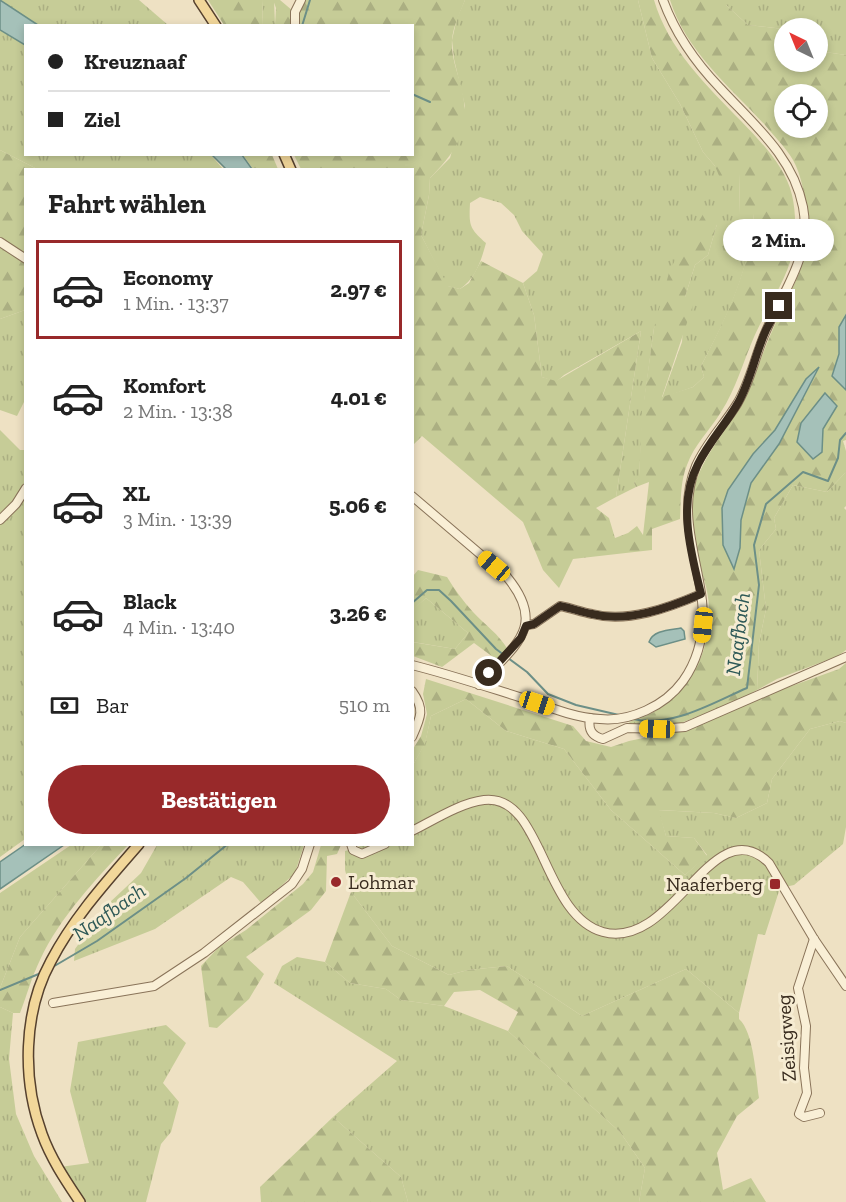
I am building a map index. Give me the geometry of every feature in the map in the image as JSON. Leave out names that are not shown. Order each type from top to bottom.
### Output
[{"type":"main road","points":[[199,0],[215,24]]},
{"type":"main road","points":[[80,1202],[66,1182],[42,1135],[33,1102],[28,1060],[30,1031],[38,992],[52,959],[93,898],[138,846]]},
{"type":"street","points":[[295,24],[295,12],[301,0]]},
{"type":"street","points":[[414,666],[453,675],[590,718],[621,718],[647,710],[673,693],[689,670],[701,643],[703,625],[701,594],[687,520],[689,496],[696,467],[737,403],[750,377],[765,331],[795,275],[804,231],[803,208],[795,181],[776,147],[719,88],[691,54],[670,20],[663,0]]},
{"type":"street","points":[[0,242],[24,258]]},
{"type":"street","points":[[0,520],[16,504],[24,491]]},
{"type":"street","points":[[414,498],[507,577],[518,591],[526,626],[512,650],[479,685]]},
{"type":"street","points":[[477,544],[481,555]]},
{"type":"street","points":[[526,626],[534,624],[560,606],[592,614],[619,616],[662,609],[701,594]]},
{"type":"street","points":[[590,718],[591,732],[596,738],[603,740],[627,728],[685,727],[846,657]]},
{"type":"street","points":[[414,694],[422,710],[414,732]]},
{"type":"street","points":[[414,830],[475,802],[486,800],[503,803],[523,818],[551,875],[575,914],[592,927],[613,933],[634,932],[647,926],[716,860],[735,849],[746,849],[761,855],[769,863],[814,939],[846,986]]},
{"type":"street","points":[[53,1004],[154,986],[178,972],[292,884],[302,869],[309,846]]},
{"type":"street","points":[[352,846],[353,850],[362,854],[380,846]]},
{"type":"street","name":"Zeisigweg","points":[[814,939],[798,988],[806,1026],[804,1068],[807,1093],[800,1114],[804,1117],[820,1113]]},
{"type":"green space","points":[[0,0],[139,0],[167,24],[36,24]]},
{"type":"green space","points":[[208,0],[263,0],[262,24],[223,24]]},
{"type":"green space","points":[[263,0],[274,0],[275,24],[262,24]]},
{"type":"green space","points":[[273,0],[280,0],[293,11],[298,0],[465,0],[452,40],[454,61],[463,97],[464,123],[456,145],[430,178],[421,235],[448,286],[460,289],[469,283],[481,261],[523,283],[534,315],[542,377],[556,381],[641,331],[616,497],[596,508],[609,518],[615,538],[628,533],[637,526],[643,535],[649,482],[636,487],[634,483],[639,476],[642,410],[638,405],[644,400],[654,328],[670,269],[705,211],[711,215],[717,224],[708,255],[695,265],[685,297],[694,302],[662,397],[693,387],[704,377],[701,366],[720,329],[742,274],[754,214],[739,214],[740,174],[720,178],[715,166],[703,152],[680,104],[652,58],[638,0],[654,0],[669,35],[690,66],[778,164],[789,184],[794,208],[795,236],[791,260],[754,337],[731,394],[690,458],[682,485],[680,519],[652,529],[652,550],[573,559],[559,588],[543,570],[523,522],[422,436],[414,444],[414,168],[300,168],[294,156],[414,156],[414,24],[275,24],[276,8]]},
{"type":"green space","points":[[465,0],[638,0],[652,58],[680,104],[703,152],[715,166],[740,174],[739,214],[754,214],[747,255],[736,293],[701,366],[704,377],[693,387],[662,398],[682,342],[685,297],[695,265],[708,255],[717,224],[654,328],[643,410],[639,477],[634,483],[636,487],[616,497],[641,331],[564,375],[556,382],[542,377],[534,315],[523,283],[537,271],[543,254],[522,231],[514,215],[501,203],[480,197],[470,203],[471,226],[486,243],[474,274],[460,289],[447,286],[421,235],[430,178],[450,158],[465,106],[452,40],[457,18]]},
{"type":"green space","points":[[670,0],[726,0],[726,5],[748,25],[774,28],[774,72],[828,72],[828,52],[846,55],[846,315],[839,327],[839,354],[832,376],[846,390],[846,440],[843,441],[846,451],[846,472],[827,492],[793,485],[774,518],[776,529],[759,550],[766,609],[759,643],[757,690],[735,702],[673,726],[631,725],[629,722],[654,712],[675,696],[696,669],[702,654],[707,637],[709,604],[692,527],[694,489],[702,466],[745,398],[770,336],[799,274],[808,242],[809,226],[802,184],[796,165],[776,138],[828,138],[828,84],[774,84],[774,136],[710,67],[687,36]],"holes":[[[818,370],[779,444],[751,483],[741,520],[740,548],[734,568],[728,490],[753,454],[775,430],[806,379]]]},
{"type":"green space","points":[[726,0],[846,0],[846,55],[828,52],[828,18],[774,18],[774,28],[748,25],[726,5]]},
{"type":"green space","points":[[0,30],[24,44],[24,156],[212,156],[222,168],[35,168],[0,150]]},
{"type":"green space","points":[[0,150],[35,168],[24,168],[24,310],[0,319]]},
{"type":"green space","points":[[244,156],[272,156],[278,168],[252,168]]},
{"type":"green space","points":[[24,310],[24,402],[17,416],[0,410],[0,319]]},
{"type":"green space","points":[[0,430],[20,450],[24,450],[24,840],[0,857]]},
{"type":"green space","points":[[846,472],[846,506],[844,508],[846,510],[846,650],[838,656],[777,679],[757,690],[759,643],[766,609],[759,550],[776,529],[774,518],[793,485],[827,492]]},
{"type":"green space","points":[[418,570],[447,577],[466,604],[496,634],[508,650],[497,660],[474,643],[442,667],[414,656],[414,642],[455,649],[468,633],[426,598],[414,609],[414,575]]},
{"type":"green space","points":[[426,598],[468,633],[455,649],[414,642],[414,608]]},
{"type":"green space","points":[[846,663],[846,723],[840,721],[810,729],[772,779],[767,803],[736,818],[714,813],[659,810],[666,836],[694,838],[707,856],[685,875],[611,810],[564,749],[506,731],[466,699],[431,716],[425,744],[414,763],[414,747],[421,736],[427,714],[423,694],[426,679],[573,726],[586,741],[611,747],[691,728],[772,693],[839,669]]},
{"type":"green space","points":[[466,699],[506,731],[564,749],[611,810],[685,875],[707,855],[694,838],[666,836],[658,810],[714,813],[736,818],[767,803],[772,779],[810,729],[840,721],[846,723],[846,827],[843,844],[794,885],[780,888],[765,935],[758,934],[739,1013],[686,969],[582,1016],[507,966],[468,970],[449,975],[392,946],[351,892],[345,870],[345,851],[361,846],[414,846],[414,763],[425,743],[431,716]]},
{"type":"green space","points":[[70,846],[100,846],[20,937],[0,988],[0,893]]},
{"type":"green space","points":[[100,846],[127,846],[68,914],[48,944],[37,966],[20,1013],[13,1013],[0,1007],[0,988],[20,937]]},
{"type":"green space","points":[[156,846],[304,846],[295,873],[262,904],[243,882],[231,877],[155,929],[74,961],[75,949],[107,905],[141,873]]},
{"type":"green space","points":[[321,846],[341,846],[337,854],[327,856],[326,891],[311,910],[246,957],[264,974],[249,999],[217,1028],[209,1027],[201,966],[219,947],[246,930],[303,884],[313,872]]},
{"type":"green space","points":[[351,892],[392,946],[449,975],[468,970],[507,966],[582,1016],[686,969],[739,1013],[739,1019],[748,1034],[754,1056],[759,1098],[737,1116],[717,1153],[723,1190],[751,1178],[766,1202],[639,1202],[645,1168],[620,1132],[508,1031],[518,1012],[480,990],[454,992],[444,1006],[401,1000],[386,989],[350,983],[325,962]]},
{"type":"green space","points":[[297,957],[325,962],[350,983],[386,989],[401,1000],[444,1006],[508,1031],[620,1132],[645,1168],[639,1202],[408,1202],[401,1177],[333,1117],[397,1061],[274,983],[282,966]]},
{"type":"green space","points":[[0,1007],[13,1013],[9,1059],[16,1114],[34,1156],[62,1202],[0,1202]]},
{"type":"green space","points":[[166,1025],[186,1043],[163,1083],[179,1102],[171,1132],[161,1144],[146,1202],[86,1202],[60,1167],[89,1163],[70,1091],[78,1042]]},
{"type":"green space","points":[[333,1117],[401,1177],[408,1202],[261,1202],[260,1187]]},
{"type":"water","points":[[0,0],[36,24],[24,24],[24,44],[0,30]]},
{"type":"water","points":[[213,156],[243,156],[251,168],[225,168]]},
{"type":"water","points":[[846,315],[846,390],[832,376],[839,354],[839,327]]},
{"type":"water","points":[[819,367],[779,444],[751,483],[741,520],[740,548],[734,569],[723,545],[722,508],[728,490],[753,454],[775,430],[806,379]]},
{"type":"water","points":[[825,393],[837,406],[823,429],[822,452],[813,459],[797,442],[801,423]]},
{"type":"water","points":[[681,628],[685,639],[656,647],[649,642],[658,633]]},
{"type":"water","points":[[24,845],[63,846],[0,889],[0,862]]},
{"type":"waterway","points":[[303,24],[310,0]]},
{"type":"waterway","points":[[414,95],[430,102]]},
{"type":"waterway","name":"Naafbach","points":[[633,719],[648,721],[677,717],[706,707],[747,688],[759,585],[754,545],[766,504],[803,472],[828,481],[838,458],[840,440],[846,433]]},
{"type":"waterway","name":"Naafbach","points":[[414,601],[427,590],[439,590],[496,649],[527,672],[548,694],[576,705],[619,715]]},
{"type":"waterway","name":"Naafbach","points":[[51,968],[97,941],[186,878],[226,846]]},
{"type":"waterway","name":"Naafbach","points":[[0,990],[41,973]]},
{"type":"place","name":"Lohmar","points":[[336,882]]},
{"type":"place","name":"Naaferberg","points":[[775,884]]},
{"type":"route","points":[[489,673],[512,650],[526,626],[542,620],[560,606],[607,616],[632,615],[662,609],[701,594],[688,533],[687,520],[692,480],[706,449],[737,403],[750,377],[765,331],[779,306]]}]
